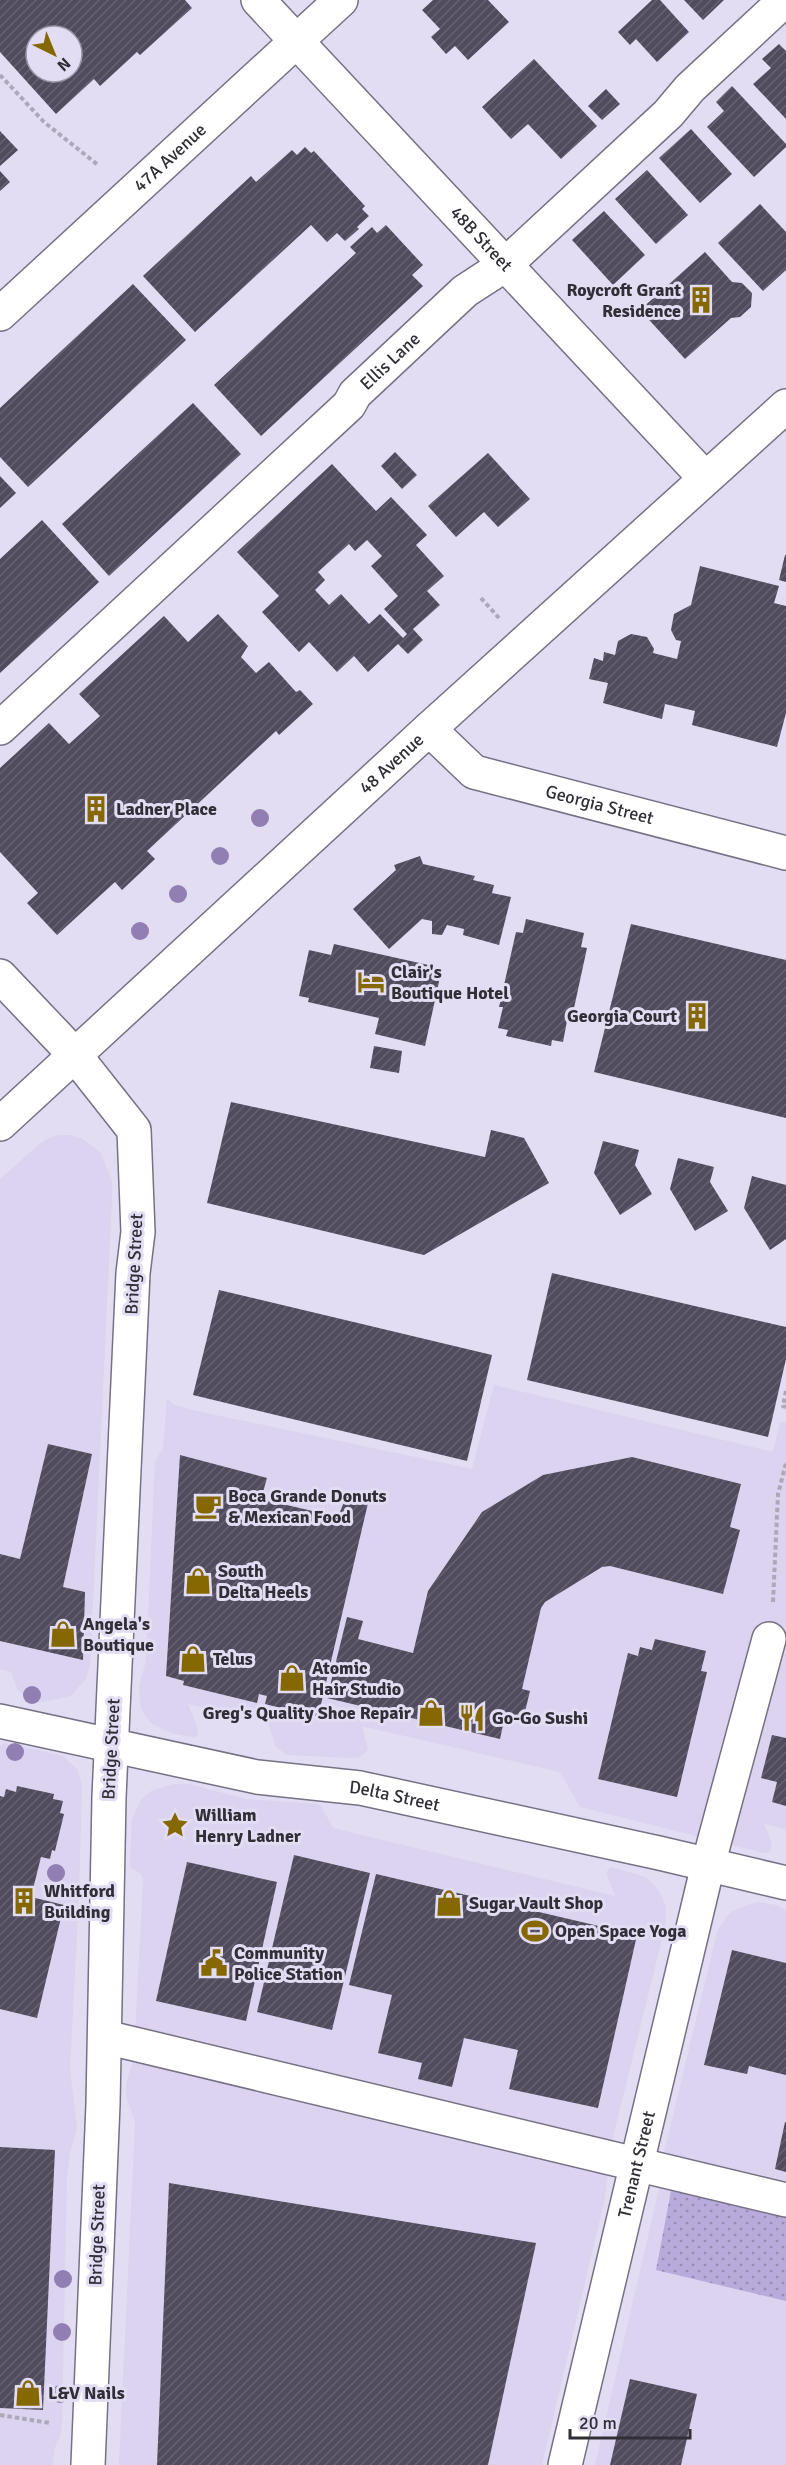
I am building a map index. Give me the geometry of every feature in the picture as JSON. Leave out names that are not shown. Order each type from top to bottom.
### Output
[{"type":"street","name":"48B Street","points":[[258,0],[705,478]]},
{"type":"street","name":"47A Avenue","points":[[0,314],[341,0]]},
{"type":"street","name":"Ellis Lane","points":[[0,728],[349,405],[355,394],[465,291],[505,265],[668,114],[690,88],[785,0]]},
{"type":"street","name":"48 Avenue","points":[[0,1124],[429,729],[786,406]]},
{"type":"street","name":"Georgia Street","points":[[429,729],[474,772],[786,853]]},
{"type":"street","name":"Bridge Street","points":[[0,976],[74,1054],[134,1130],[138,1232],[133,1273],[113,1745],[108,1797],[105,2037],[88,2465]]},
{"type":"street","name":"Trenant Street","points":[[565,2465],[708,1865],[769,1639]]},
{"type":"street","name":"Delta Street","points":[[0,1721],[257,1777],[360,1788],[786,1883]]},
{"type":"street","points":[[105,2037],[786,2200]]},
{"type":"path","points":[[0,75],[44,122],[98,165]]},
{"type":"path","points":[[786,1391],[783,1406],[786,1407]]},
{"type":"path","points":[[769,1639],[775,1585],[778,1494],[786,1463]]},
{"type":"path","points":[[0,2415],[50,2423]]},
{"type":"shaded area","points":[[58,1135],[70,1135],[83,1139],[101,1153],[112,1181],[112,1198],[90,1666],[86,1678],[71,1696],[42,1702],[28,1699],[18,1690],[11,1672],[0,1669],[0,1179],[43,1141]]},
{"type":"shaded area","points":[[494,1385],[773,1452],[780,1422],[786,1423],[786,1829],[764,1824],[772,1843],[770,1852],[764,1853],[580,1807],[560,1772],[362,1726],[368,1750],[360,1757],[352,1758],[287,1755],[276,1747],[268,1723],[188,1704],[198,1729],[197,1736],[194,1737],[171,1733],[152,1724],[146,1717],[141,1708],[139,1686],[146,1661],[155,1462],[163,1448],[167,1398],[173,1404],[192,1410],[472,1469]]},
{"type":"shaded area","points":[[5,1743],[63,1756],[77,1769],[82,1784],[70,2069],[77,2128],[70,2152],[67,2177],[62,2424],[60,2437],[54,2449],[53,2465],[0,2465],[0,1746]]},
{"type":"shaded area","points":[[173,1784],[189,1784],[246,1799],[317,1804],[321,1806],[333,1828],[615,1896],[606,1872],[611,1867],[646,1877],[659,1891],[666,1906],[666,1923],[613,2137],[604,2202],[542,2465],[119,2465],[135,2122],[126,2096],[126,2084],[134,2057],[143,1879],[141,1874],[131,1868],[132,1819],[141,1800],[151,1791]]},
{"type":"shaded area","points":[[757,1902],[776,1905],[786,1910],[786,2465],[595,2465],[659,2189],[665,2149],[717,1932],[733,1911]]},
{"type":"shaded area","points":[[671,2191],[786,2216],[786,2301],[656,2270]]},
{"type":"building","points":[[0,0],[185,0],[192,8],[140,55],[137,52],[100,86],[94,79],[56,114],[29,84],[84,84],[84,24],[24,24],[24,79],[0,52]]},
{"type":"building","points":[[433,0],[488,0],[509,22],[468,60],[455,46],[446,54],[431,37],[440,29],[422,10]]},
{"type":"building","points":[[652,0],[660,0],[689,32],[657,62],[636,39],[630,45],[618,32]]},
{"type":"building","points":[[684,0],[724,0],[703,20]]},
{"type":"building","points":[[779,44],[786,51],[786,119],[753,84],[771,68],[762,59]]},
{"type":"building","points":[[534,59],[597,126],[561,159],[528,124],[511,139],[482,107]]},
{"type":"building","points":[[732,86],[786,144],[786,147],[754,177],[707,127],[724,111],[716,102]]},
{"type":"building","points":[[606,89],[620,104],[602,120],[588,106]]},
{"type":"building","points":[[691,129],[732,174],[700,203],[659,158]]},
{"type":"building","points":[[0,131],[18,150],[0,166]]},
{"type":"building","points":[[305,147],[311,153],[314,151],[365,206],[362,209],[369,216],[345,241],[337,233],[327,242],[311,225],[195,332],[143,276],[251,176],[256,182],[292,150],[297,155]]},
{"type":"building","points":[[647,170],[688,215],[656,244],[615,199]]},
{"type":"building","points":[[0,171],[10,182],[0,191]]},
{"type":"building","points":[[760,204],[786,232],[786,270],[763,291],[718,243]]},
{"type":"building","points":[[604,211],[645,255],[613,285],[572,240]]},
{"type":"building","points":[[386,225],[423,265],[412,275],[423,286],[261,436],[214,385],[356,253],[350,247],[372,227],[377,233]]},
{"type":"building","name":"Roycroft Grant Residence","points":[[705,252],[732,282],[742,283],[752,293],[751,307],[740,317],[731,318],[685,359],[640,310]]},
{"type":"building","points":[[133,284],[186,340],[28,487],[0,457],[0,408]]},
{"type":"building","points":[[193,403],[241,454],[109,576],[62,524]]},
{"type":"building","points":[[395,452],[417,475],[402,489],[381,466]]},
{"type":"building","points":[[488,453],[530,499],[498,527],[484,512],[456,537],[428,506]]},
{"type":"building","points":[[332,464],[376,511],[391,497],[427,535],[416,545],[444,576],[427,591],[440,605],[413,629],[423,640],[408,654],[398,644],[368,672],[354,656],[337,672],[309,642],[299,652],[262,612],[279,596],[237,552]],"holes":[[[367,540],[382,556],[371,566],[398,596],[384,609],[407,634],[403,638],[380,614],[369,624],[341,594],[329,605],[315,590],[325,580],[318,572],[349,544],[355,551]]]},
{"type":"building","points":[[0,476],[16,493],[0,508]]},
{"type":"building","points":[[42,520],[99,582],[0,673],[0,559]]},
{"type":"building","points":[[786,555],[786,582],[779,580]]},
{"type":"building","points":[[700,566],[779,586],[774,603],[786,606],[786,713],[777,747],[692,725],[695,711],[665,704],[662,719],[603,703],[608,683],[589,679],[594,658],[603,661],[604,652],[615,655],[618,641],[631,634],[647,637],[654,649],[653,653],[677,659],[681,641],[676,640],[671,630],[674,614],[691,605]]},
{"type":"building","name":"Ladner Place","points":[[218,614],[248,646],[241,657],[256,673],[269,662],[296,692],[300,690],[313,704],[279,735],[276,731],[147,851],[155,859],[122,890],[115,882],[57,935],[27,903],[38,893],[0,852],[0,768],[49,723],[69,744],[100,716],[79,694],[164,616],[188,642]]},
{"type":"building","points":[[420,856],[423,864],[475,876],[473,880],[494,885],[492,893],[511,897],[499,945],[463,935],[464,929],[447,925],[442,935],[432,934],[432,921],[422,919],[389,949],[353,909],[396,870],[394,865]]},
{"type":"building","points":[[526,919],[584,933],[581,947],[587,948],[571,1022],[567,1021],[563,1042],[552,1040],[551,1046],[506,1036],[508,1030],[498,1028],[503,1007],[499,1007],[516,932],[523,933]]},
{"type":"building","name":"Georgia Court","points":[[631,924],[786,960],[786,1118],[594,1072]]},
{"type":"building","name":"Clair's Boutique Hotel","points":[[334,944],[442,968],[425,1046],[375,1034],[379,1018],[308,1002],[309,998],[299,996],[309,950],[331,955]]},
{"type":"building","points":[[374,1046],[402,1051],[399,1073],[370,1068]]},
{"type":"building","points":[[231,1102],[485,1157],[491,1130],[524,1138],[549,1183],[424,1255],[207,1203]]},
{"type":"building","points":[[603,1141],[639,1150],[635,1165],[652,1194],[620,1215],[594,1173]]},
{"type":"building","points":[[678,1158],[714,1167],[710,1182],[728,1211],[695,1231],[670,1189]]},
{"type":"building","points":[[752,1176],[786,1185],[786,1239],[770,1250],[744,1208]]},
{"type":"building","points":[[552,1273],[786,1327],[786,1359],[768,1437],[527,1380]]},
{"type":"building","points":[[219,1290],[492,1355],[467,1461],[193,1395]]},
{"type":"building","points":[[48,1444],[92,1454],[63,1587],[85,1592],[83,1660],[0,1641],[0,1554],[20,1559]]},
{"type":"building","points":[[180,1455],[267,1478],[261,1499],[338,1517],[346,1497],[368,1503],[318,1717],[265,1704],[267,1696],[259,1694],[257,1703],[183,1685],[184,1681],[166,1676]]},
{"type":"building","points":[[632,1457],[741,1484],[730,1527],[740,1530],[723,1594],[610,1566],[602,1567],[545,1602],[541,1608],[522,1689],[530,1691],[523,1720],[505,1716],[500,1739],[327,1698],[347,1617],[363,1621],[358,1639],[413,1653],[428,1591],[482,1512],[543,1475]]},
{"type":"building","points":[[655,1639],[706,1651],[701,1671],[707,1672],[677,1797],[598,1779],[628,1653],[638,1656],[640,1647],[652,1650]]},
{"type":"building","points":[[772,1735],[786,1738],[786,1806],[772,1802],[777,1782],[761,1778]]},
{"type":"building","name":"Whitford Building","points":[[17,1786],[54,1794],[53,1799],[63,1801],[60,1813],[64,1814],[55,1851],[52,1850],[50,1859],[41,1857],[31,1897],[64,1905],[37,2018],[0,2009],[0,1796],[4,1797],[6,1789],[16,1792]]},
{"type":"building","points":[[294,1855],[370,1873],[332,2030],[257,2012]]},
{"type":"building","points":[[187,1862],[277,1882],[246,2021],[156,2001]]},
{"type":"building","points":[[376,1874],[637,1935],[598,2108],[509,2089],[518,2050],[464,2038],[452,2087],[418,2079],[422,2063],[378,2053],[392,1995],[349,1985]]},
{"type":"building","points":[[732,1950],[786,1963],[786,2075],[749,2066],[747,2074],[704,2065]]},
{"type":"building","points":[[786,2122],[786,2172],[775,2169]]},
{"type":"building","points":[[0,2147],[55,2150],[43,2410],[0,2408]]},
{"type":"building","points":[[169,2183],[536,2243],[488,2465],[157,2465]]},
{"type":"building","points":[[630,2379],[697,2394],[681,2465],[610,2465]]},
{"type":"place","name":"Roycroft Grant Residence","points":[[701,300]]},
{"type":"place","name":"Ladner Place","points":[[96,809]]},
{"type":"place","name":"Clair's Boutique Hotel","points":[[371,982]]},
{"type":"place","name":"Georgia Court","points":[[697,1016]]},
{"type":"place","name":"Boca Grande Donuts & Mexican Food","points":[[208,1506]]},
{"type":"place","name":"South Delta Heels","points":[[198,1581]]},
{"type":"place","name":"Angela's Boutique","points":[[63,1634]]},
{"type":"place","name":"Telus","points":[[193,1659]]},
{"type":"place","name":"Atomic Hair Studio","points":[[292,1678]]},
{"type":"place","name":"Greg's Quality Shoe Repair","points":[[431,1713]]},
{"type":"place","name":"Go-Go Sushi","points":[[472,1718]]},
{"type":"place","name":"William Henry Ladner","points":[[175,1825]]},
{"type":"place","name":"Whitford Building","points":[[24,1901]]},
{"type":"place","name":"Sugar Vault Shop","points":[[449,1903]]},
{"type":"place","name":"Open Space Yoga","points":[[535,1931]]},
{"type":"place","name":"Community Police Station","points":[[214,1963]]},
{"type":"place","name":"L&V Nails","points":[[28,2393]]}]
